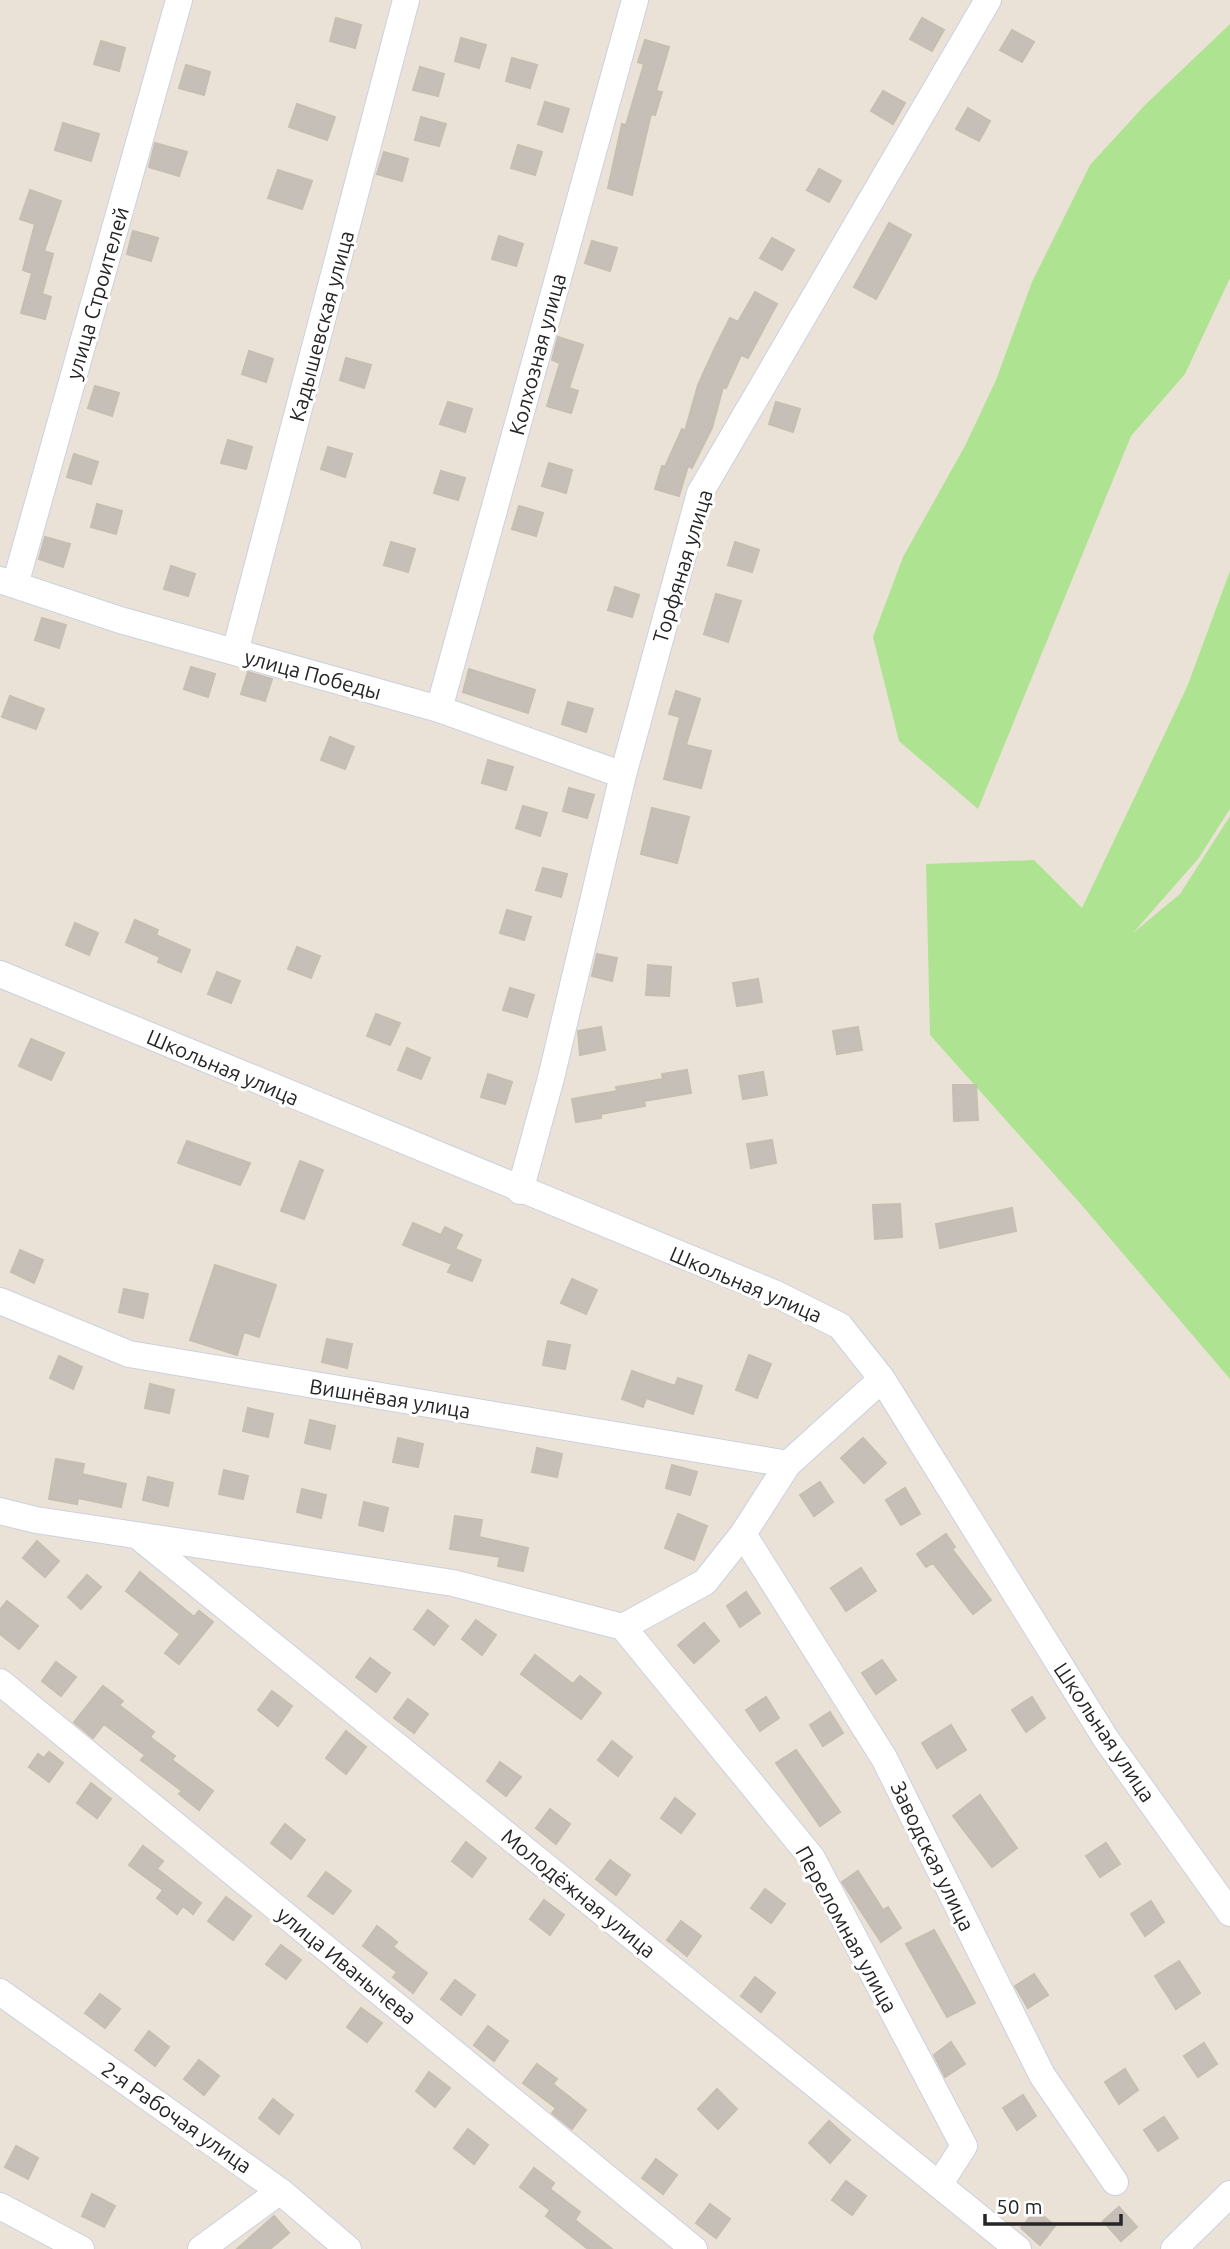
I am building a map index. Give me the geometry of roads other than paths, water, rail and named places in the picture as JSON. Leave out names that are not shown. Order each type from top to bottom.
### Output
[{"type":"street","name":"улица Строителей","points":[[8,583],[179,0]]},
{"type":"street","name":"Кадышевская улица","points":[[235,652],[406,0]]},
{"type":"street","name":"Колхозная улица","points":[[439,709],[635,0]]},
{"type":"street","name":"Торфяная улица","points":[[520,1191],[551,1078],[623,775],[700,493],[988,0]]},
{"type":"street","name":"улица Победы","points":[[8,583],[120,620],[439,709],[623,775]]},
{"type":"street","name":"Школьная улица","points":[[0,974],[520,1191],[774,1293],[841,1326],[882,1379],[1106,1739],[1230,1913]]},
{"type":"street","name":"Вишнёвая улица","points":[[0,1301],[129,1354],[788,1464]]},
{"type":"street","points":[[0,1511],[36,1520],[139,1537],[453,1583],[623,1627],[705,1582],[743,1534],[788,1464],[882,1379]]},
{"type":"street","name":"Заводская улица","points":[[743,1534],[884,1758],[1042,2075],[1115,2182]]},
{"type":"street","name":"Молодёжная улица","points":[[139,1537],[1018,2249]]},
{"type":"street","name":"Переломная улица","points":[[623,1627],[812,1858],[964,2146],[939,2185]]},
{"type":"street","name":"улица Иванычева","points":[[0,1682],[694,2249]]},
{"type":"street","name":"2-я Рабочая улица","points":[[0,1992],[280,2191],[348,2249]]},
{"type":"street","points":[[201,2249],[280,2191]]},
{"type":"street","points":[[1174,2249],[1230,2194]]},
{"type":"street","points":[[0,2206],[80,2249]]}]
